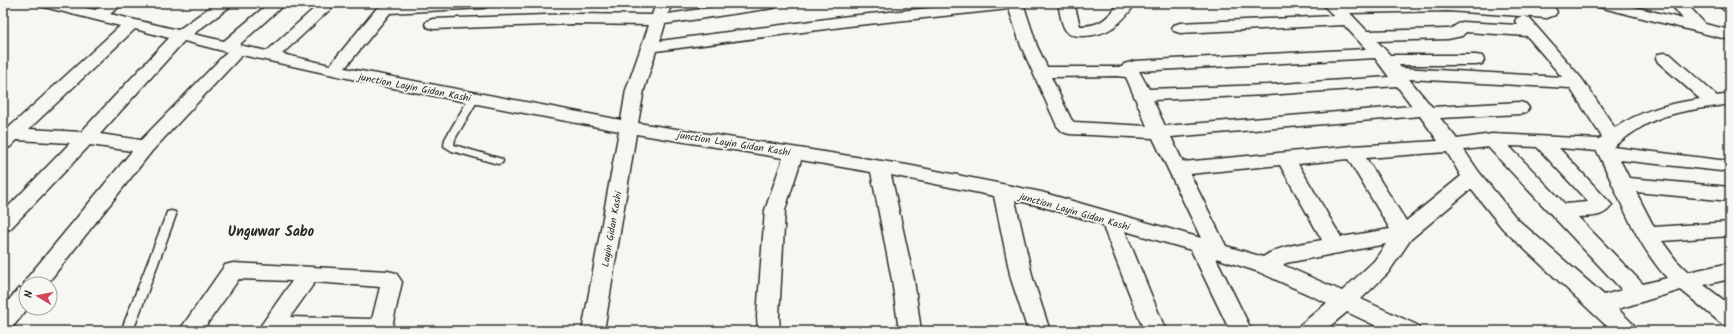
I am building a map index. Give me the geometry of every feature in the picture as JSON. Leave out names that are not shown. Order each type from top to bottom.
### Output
[{"type":"street","points":[[98,16],[116,3]]},
{"type":"street","points":[[3,224],[86,138],[180,36],[226,3]]},
{"type":"street","points":[[41,276],[145,147],[233,48],[278,3]]},
{"type":"street","points":[[270,57],[329,3]]},
{"type":"street","points":[[334,70],[383,11],[387,9],[483,3]]},
{"type":"street","name":"Layin Gidan Kashi","points":[[593,331],[630,127],[635,90],[664,3]]},
{"type":"street","points":[[433,24],[574,19],[658,20],[773,3]]},
{"type":"street","points":[[1066,3],[1073,29],[1078,31],[1094,31],[1106,27],[1128,3]]},
{"type":"street","points":[[1180,28],[1338,11],[1448,6],[1515,12],[1547,13],[1549,12],[1544,3]]},
{"type":"street","points":[[1600,3],[1633,8],[1700,28],[1730,35]]},
{"type":"street","points":[[1678,3],[1700,28]]},
{"type":"street","points":[[1724,3],[1730,8]]},
{"type":"street","name":"junction Layin Gidan Kashi","points":[[53,4],[270,57],[474,98],[630,127],[880,167],[1041,199],[1266,266],[1409,331]]},
{"type":"street","points":[[649,47],[856,20],[1015,4],[1029,46],[1040,72],[1063,122],[1069,128],[1159,132],[1426,111],[1520,108]]},
{"type":"street","points":[[1338,11],[1391,67],[1452,146],[1472,177],[1510,224],[1600,305],[1626,331]]},
{"type":"street","points":[[1515,12],[1576,83],[1604,128],[1608,146],[1623,184],[1648,235],[1669,266],[1730,318]]},
{"type":"street","points":[[8,138],[131,24]]},
{"type":"street","points":[[1363,36],[1448,34],[1456,33],[1462,27],[1531,31]]},
{"type":"street","points":[[1664,58],[1722,101]]},
{"type":"street","points":[[1142,95],[1267,90],[1391,67],[1476,60]]},
{"type":"street","points":[[1127,72],[1130,68],[1135,66],[1391,67],[1576,83]]},
{"type":"street","points":[[1040,72],[1127,72],[1133,74],[1159,132],[1178,169],[1241,331]]},
{"type":"street","points":[[1608,146],[1635,123],[1654,114],[1676,108],[1722,101]]},
{"type":"street","points":[[8,138],[86,138],[145,147]]},
{"type":"street","points":[[1178,169],[1286,160],[1353,152],[1452,146],[1492,140],[1542,141],[1608,146],[1721,165]]},
{"type":"street","points":[[1492,140],[1640,294]]},
{"type":"street","points":[[1542,141],[1602,206],[1596,209],[1560,211]]},
{"type":"street","points":[[1353,152],[1404,234]]},
{"type":"street","points":[[769,331],[768,316],[775,210],[794,153]]},
{"type":"street","points":[[1286,160],[1335,245]]},
{"type":"street","points":[[880,167],[903,280],[910,331]]},
{"type":"street","points":[[1308,331],[1344,302],[1381,267],[1404,234],[1472,177]]},
{"type":"street","points":[[1623,184],[1730,194]]},
{"type":"street","points":[[1003,192],[1022,279],[1039,331]]},
{"type":"street","points":[[1111,220],[1155,331]]},
{"type":"street","points":[[1648,235],[1730,229]]},
{"type":"street","points":[[1266,266],[1280,256],[1335,245],[1404,234]]},
{"type":"street","points":[[190,331],[233,271],[388,279],[391,282],[380,329],[270,328]]},
{"type":"street","points":[[1600,305],[1685,281],[1730,271]]},
{"type":"street","points":[[270,328],[309,274]]},
{"type":"street","points":[[3,323],[18,304]]},
{"type":"lane","points":[[474,98],[450,139],[449,146],[498,161]]},
{"type":"lane","points":[[127,331],[171,215]]},
{"type":"district","name":"Unguwar Sabo","points":[[271,231]]}]
